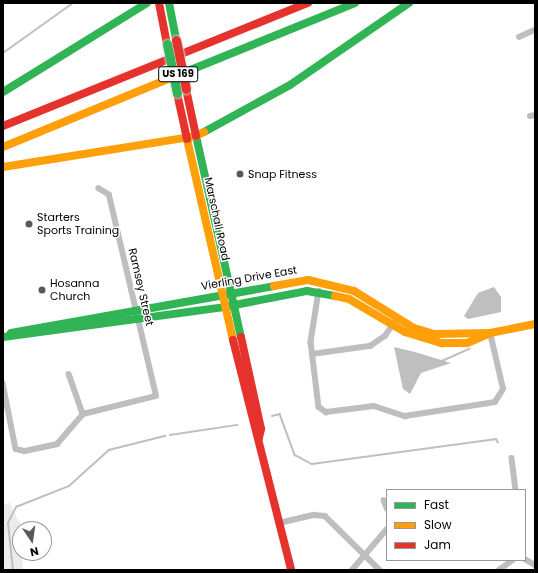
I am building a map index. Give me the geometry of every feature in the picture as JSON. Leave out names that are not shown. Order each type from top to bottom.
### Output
[{"type":"main road","points":[[3,92],[147,3]]},
{"type":"main road","name":"Marschall Road","points":[[159,3],[177,93],[224,307],[254,432],[259,438]]},
{"type":"main road","name":"Marschall Road","points":[[169,3],[186,90],[261,429],[259,438],[291,570]]},
{"type":"main road","name":"US 169","points":[[3,126],[308,3]]},
{"type":"main road","name":"US 169","points":[[3,147],[354,3]]},
{"type":"main road","points":[[3,167],[187,139],[196,136],[290,85],[409,3]]},
{"type":"main road","points":[[293,292],[319,281]]},
{"type":"main road","name":"Vierling Drive East","points":[[3,336],[138,314],[287,283],[319,281],[354,291],[395,322]]},
{"type":"main road","name":"Vierling Drive East","points":[[138,314],[224,307],[293,292],[319,291],[349,299],[395,322],[434,334],[490,333],[535,324]]},
{"type":"street","points":[[519,37],[535,30]]},
{"type":"street","name":"Ramsey Street","points":[[83,414],[156,396],[109,195],[99,189]]},
{"type":"street","points":[[319,291],[312,354],[319,407],[326,412],[374,406],[405,416],[495,402],[502,388],[490,333]]},
{"type":"street","points":[[312,354],[370,346],[395,322]]},
{"type":"street","points":[[3,383],[16,449],[25,451],[57,444],[83,414],[69,374]]},
{"type":"street","points":[[512,458],[516,489]]},
{"type":"street","points":[[384,500],[386,505]]},
{"type":"street","points":[[279,523],[314,515],[325,516],[380,570]]},
{"type":"street","points":[[352,570],[364,553],[386,530]]},
{"type":"street","points":[[526,560],[535,565]]},
{"type":"street","points":[[500,570],[512,561]]},
{"type":"shaded area","points":[[494,287],[501,297],[501,312],[468,319],[464,316],[478,293]]},
{"type":"shaded area","points":[[394,347],[451,363],[421,373],[410,394],[403,389]]},
{"type":"shaded area","points":[[10,503],[19,521],[12,521],[12,561],[23,561],[23,570],[3,570],[3,504]]},
{"type":"waterway","points":[[3,53],[73,3]]},
{"type":"waterway","points":[[442,361],[469,349]]},
{"type":"waterway","points":[[272,416],[280,414],[295,455],[312,464],[496,439],[498,442]]},
{"type":"waterway","points":[[170,435],[237,425]]},
{"type":"waterway","points":[[13,570],[8,523],[16,507],[69,486],[109,450],[165,436]]},
{"type":"traffic: fast","points":[[3,92],[147,3]]},
{"type":"traffic: fast","points":[[169,3],[176,40]]},
{"type":"traffic: fast","points":[[178,75],[355,3]]},
{"type":"traffic: fast","points":[[204,132],[290,85],[409,3]]},
{"type":"traffic: fast","points":[[167,44],[177,93]]},
{"type":"traffic: fast","points":[[196,136],[241,337]]},
{"type":"traffic: fast","points":[[11,333],[274,286]]},
{"type":"traffic: fast","points":[[3,337],[224,307],[307,291],[335,296]]},
{"type":"traffic: slow","points":[[3,147],[178,75]]},
{"type":"traffic: slow","points":[[3,167],[196,136],[204,132]]},
{"type":"traffic: slow","points":[[187,139],[233,340]]},
{"type":"traffic: slow","points":[[274,286],[308,280],[354,291],[414,328],[434,334],[490,333]]},
{"type":"traffic: slow","points":[[335,296],[349,299],[405,332],[442,343],[467,343],[490,333],[535,324]]},
{"type":"traffic: jam","points":[[159,3],[167,44]]},
{"type":"traffic: jam","points":[[3,126],[308,3]]},
{"type":"traffic: jam","points":[[176,40],[186,89]]},
{"type":"traffic: jam","points":[[186,89],[196,136]]},
{"type":"traffic: jam","points":[[177,93],[187,139]]},
{"type":"traffic: jam","points":[[241,337],[261,429],[259,438]]},
{"type":"traffic: jam","points":[[233,340],[291,570]]},
{"type":"place","name":"Snap Fitness","points":[[240,174]]},
{"type":"place","name":"Starters Sports Training","points":[[29,224]]},
{"type":"place","name":"Hosanna Church","points":[[42,290]]}]
